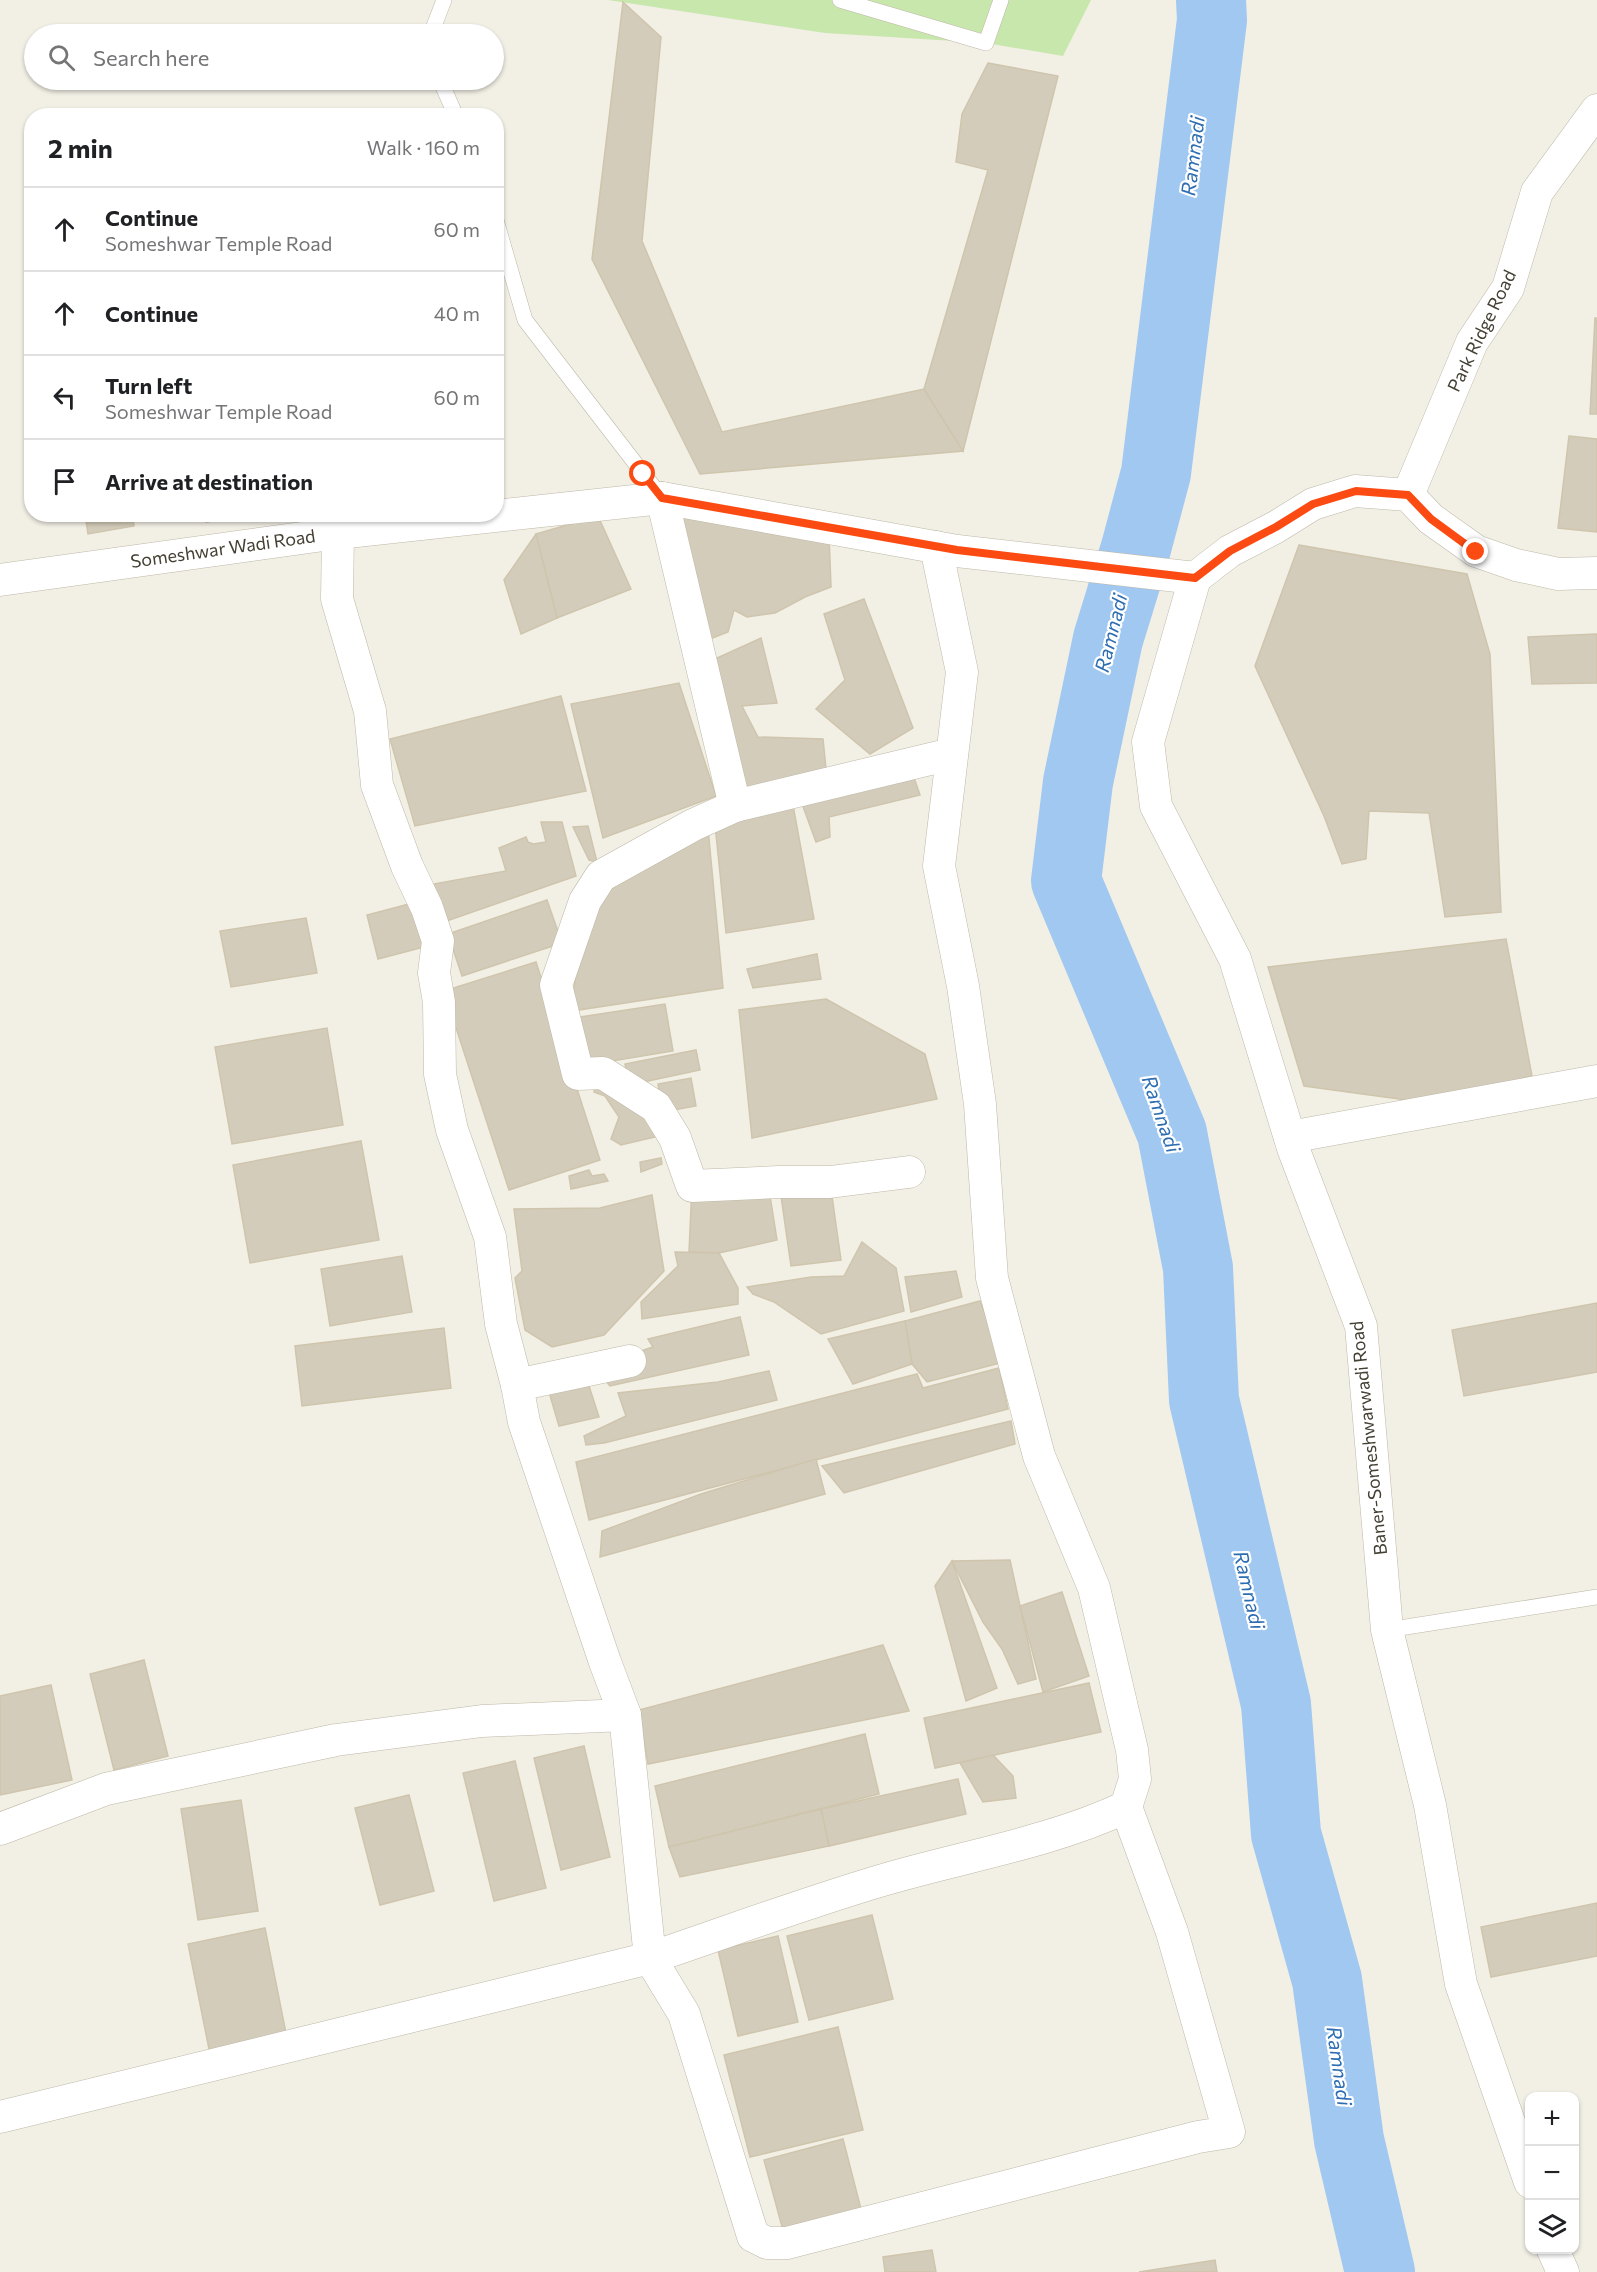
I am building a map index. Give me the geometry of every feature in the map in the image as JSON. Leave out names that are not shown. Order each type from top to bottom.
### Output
[{"type":"street","name":"Park Ridge Road","points":[[1408,495],[1472,342],[1508,288],[1537,192],[1597,110]]},
{"type":"street","points":[[1195,578],[1230,551],[1313,504],[1356,491],[1408,495],[1431,519],[1476,552],[1516,565],[1557,574],[1597,573]]},
{"type":"street","points":[[662,498],[735,806]]},
{"type":"street","name":"Someshwar Wadi Road","points":[[504,515],[662,498],[946,549],[1195,578]]},
{"type":"street","name":"Someshwar Wadi Road","points":[[0,580],[338,532],[433,522]]},
{"type":"street","points":[[338,532],[337,599],[370,711],[376,785],[407,866],[427,908],[438,941],[434,973],[440,1002],[440,1074],[452,1130],[490,1237],[501,1324],[524,1422],[625,1715],[650,1958],[684,2014],[753,2236],[767,2243],[787,2244],[1198,2137],[1229,2132],[1172,1932],[1126,1807],[1135,1779],[1132,1750],[1094,1588],[1039,1456],[992,1278],[980,1104],[963,986],[939,866],[962,672],[946,549]]},
{"type":"street","name":"Baner-Someshwarwadi Road","points":[[1195,578],[1148,742],[1156,806],[1235,959],[1290,1137],[1361,1326],[1387,1630],[1430,1805],[1461,1984],[1525,2167]]},
{"type":"street","points":[[909,1172],[830,1182],[692,1186],[675,1138],[656,1107],[603,1073],[578,1074],[556,985],[585,901],[601,876],[693,825],[735,806],[951,754]]},
{"type":"street","points":[[1290,1137],[1597,1081]]},
{"type":"street","points":[[517,1385],[630,1360]]},
{"type":"street","points":[[0,1828],[106,1789],[336,1740],[482,1721],[625,1715]]},
{"type":"street","points":[[0,2117],[650,1958],[882,1880],[1097,1821],[1126,1807]]},
{"type":"street","points":[[1555,2254],[1563,2272]]},
{"type":"lane","points":[[435,24],[444,0]]},
{"type":"lane","points":[[840,0],[986,43],[1001,0]]},
{"type":"lane","points":[[444,90],[452,108]]},
{"type":"lane","points":[[504,248],[525,320],[662,498]]},
{"type":"lane","points":[[1387,1630],[1597,1597]]},
{"type":"green space","points":[[608,0],[1091,0],[1063,56],[986,43],[825,33]]},
{"type":"building","points":[[623,2],[661,37],[642,241],[722,432],[924,389],[963,451],[700,474],[592,259]]},
{"type":"building","points":[[988,63],[1058,76],[963,451],[924,389],[988,170],[956,162],[962,114]]},
{"type":"building","points":[[1595,318],[1597,318],[1597,414],[1590,414]]},
{"type":"building","points":[[1569,436],[1597,439],[1597,532],[1558,528]]},
{"type":"building","points":[[674,512],[829,535],[831,587],[805,597],[775,613],[747,617],[734,610],[728,632],[705,641]]},
{"type":"building","points":[[598,516],[631,589],[557,618],[536,534]]},
{"type":"building","points":[[86,522],[133,522],[134,526],[88,534]]},
{"type":"building","points":[[536,534],[557,618],[521,634],[504,580]]},
{"type":"building","points":[[1299,545],[1467,574],[1490,654],[1501,912],[1445,917],[1429,813],[1369,811],[1366,859],[1342,864],[1324,816],[1255,666]]},
{"type":"building","points":[[864,599],[913,728],[870,754],[816,709],[845,680],[824,614]]},
{"type":"building","points":[[1597,634],[1597,683],[1532,684],[1528,637]]},
{"type":"building","points":[[761,638],[777,703],[742,706],[758,737],[823,739],[827,779],[744,790],[715,659]]},
{"type":"building","points":[[679,683],[716,796],[603,838],[571,704]]},
{"type":"building","points":[[561,696],[586,791],[415,826],[390,739]]},
{"type":"building","points":[[911,769],[920,795],[829,817],[830,837],[816,842],[801,801]]},
{"type":"building","points":[[792,800],[814,919],[726,933],[715,824]]},
{"type":"building","points":[[541,822],[562,822],[576,876],[438,924],[428,885],[506,871],[499,848],[526,837],[528,842],[533,844],[546,842]]},
{"type":"building","points":[[588,826],[597,862],[589,860],[573,827]]},
{"type":"building","points":[[708,828],[723,988],[572,1011],[578,949],[603,891]]},
{"type":"building","points":[[547,900],[562,943],[462,976],[448,934]]},
{"type":"building","points":[[413,903],[424,947],[378,959],[367,915]]},
{"type":"building","points":[[306,918],[317,973],[231,987],[220,931]]},
{"type":"building","points":[[1506,939],[1532,1076],[1421,1102],[1304,1086],[1268,967]]},
{"type":"building","points":[[817,954],[821,979],[753,988],[747,969]]},
{"type":"building","points":[[536,962],[600,1160],[509,1190],[444,991]]},
{"type":"building","points":[[826,999],[925,1054],[937,1099],[752,1138],[739,1010]]},
{"type":"building","points":[[665,1004],[673,1051],[582,1066],[574,1018]]},
{"type":"building","points":[[327,1028],[343,1125],[232,1144],[215,1047]]},
{"type":"building","points":[[696,1050],[700,1070],[629,1085],[625,1064]]},
{"type":"building","points":[[596,1077],[648,1111],[655,1137],[621,1145],[611,1139],[619,1117],[605,1096],[594,1092]]},
{"type":"building","points":[[691,1078],[696,1106],[663,1112],[658,1084]]},
{"type":"building","points":[[361,1141],[379,1240],[250,1263],[233,1165]]},
{"type":"building","points":[[661,1158],[662,1164],[641,1172],[640,1162]]},
{"type":"building","points":[[589,1170],[592,1176],[604,1174],[608,1181],[571,1189],[569,1176]]},
{"type":"building","points":[[779,1182],[830,1182],[841,1260],[791,1266]]},
{"type":"building","points":[[768,1183],[777,1240],[719,1253],[689,1252],[692,1186]]},
{"type":"building","points":[[652,1195],[664,1271],[604,1335],[552,1347],[525,1330],[515,1278],[522,1271],[514,1209],[600,1208]]},
{"type":"building","points":[[862,1242],[896,1268],[904,1311],[821,1334],[774,1302],[753,1294],[747,1287],[811,1277],[844,1276]]},
{"type":"building","points":[[675,1252],[719,1253],[738,1288],[738,1304],[642,1319],[641,1302],[678,1266]]},
{"type":"building","points":[[402,1256],[412,1312],[330,1326],[321,1269]]},
{"type":"building","points":[[956,1271],[962,1297],[911,1312],[905,1277]]},
{"type":"building","points":[[980,1301],[1004,1362],[927,1382],[912,1364],[905,1321]]},
{"type":"building","points":[[1597,1303],[1597,1372],[1464,1396],[1452,1330]]},
{"type":"building","points":[[740,1317],[749,1355],[610,1386],[604,1379],[638,1352],[653,1347],[648,1339]]},
{"type":"building","points":[[905,1321],[912,1364],[853,1384],[828,1339]]},
{"type":"building","points":[[444,1328],[451,1388],[302,1406],[295,1346]]},
{"type":"building","points":[[999,1368],[1008,1409],[589,1520],[576,1462],[917,1374],[923,1388]]},
{"type":"building","points":[[769,1371],[777,1400],[604,1443],[586,1445],[584,1436],[626,1416],[618,1393],[718,1382]]},
{"type":"building","points":[[589,1386],[599,1417],[559,1426],[549,1392]]},
{"type":"building","points":[[1011,1421],[1015,1444],[844,1493],[822,1466]]},
{"type":"building","points":[[816,1459],[825,1494],[600,1557],[602,1531],[701,1494]]},
{"type":"building","points":[[1010,1560],[1036,1679],[1018,1684],[1002,1649],[983,1622],[952,1561]]},
{"type":"building","points":[[952,1561],[997,1688],[966,1701],[935,1586]]},
{"type":"building","points":[[1062,1592],[1089,1676],[1043,1692],[1020,1606]]},
{"type":"building","points":[[883,1645],[909,1711],[648,1764],[639,1710]]},
{"type":"building","points":[[144,1660],[168,1756],[114,1770],[90,1674]]},
{"type":"building","points":[[1089,1683],[1101,1732],[935,1768],[924,1718]]},
{"type":"building","points":[[51,1685],[72,1780],[0,1795],[0,1696]]},
{"type":"building","points":[[865,1734],[879,1794],[669,1847],[655,1786]]},
{"type":"building","points":[[584,1746],[610,1857],[561,1870],[534,1758]]},
{"type":"building","points":[[993,1755],[1013,1776],[1016,1798],[983,1802],[960,1763]]},
{"type":"building","points":[[515,1761],[546,1888],[494,1901],[463,1773]]},
{"type":"building","points":[[958,1779],[966,1814],[829,1846],[821,1809]]},
{"type":"building","points":[[409,1795],[434,1891],[380,1905],[355,1808]]},
{"type":"building","points":[[241,1800],[258,1911],[198,1920],[181,1809]]},
{"type":"building","points":[[821,1809],[829,1846],[680,1877],[669,1847]]},
{"type":"building","points":[[1597,1903],[1597,1956],[1491,1977],[1481,1927]]},
{"type":"building","points":[[872,1915],[893,1999],[809,2020],[787,1936]]},
{"type":"building","points":[[265,1928],[287,2038],[210,2054],[188,1944]]},
{"type":"building","points":[[778,1936],[798,2022],[738,2036],[718,1950]]},
{"type":"building","points":[[838,2027],[863,2130],[750,2157],[724,2055]]},
{"type":"building","points":[[843,2139],[862,2213],[784,2234],[764,2160]]},
{"type":"building","points":[[932,2250],[936,2272],[885,2272],[883,2257]]},
{"type":"building","points":[[1215,2260],[1217,2272],[1139,2272]]},
{"type":"waterway","name":"Ramnadi","points":[[1211,0],[1212,20],[1156,473],[1108,639],[1078,782],[1066,881],[1172,1133],[1198,1268],[1204,1400],[1276,1704],[1286,1834],[1327,1980],[1349,2140],[1380,2272]]},
{"type":"route","points":[[643,474],[662,498],[957,550],[1195,578],[1230,551],[1313,504],[1356,491],[1408,495],[1431,519],[1476,552]]}]
